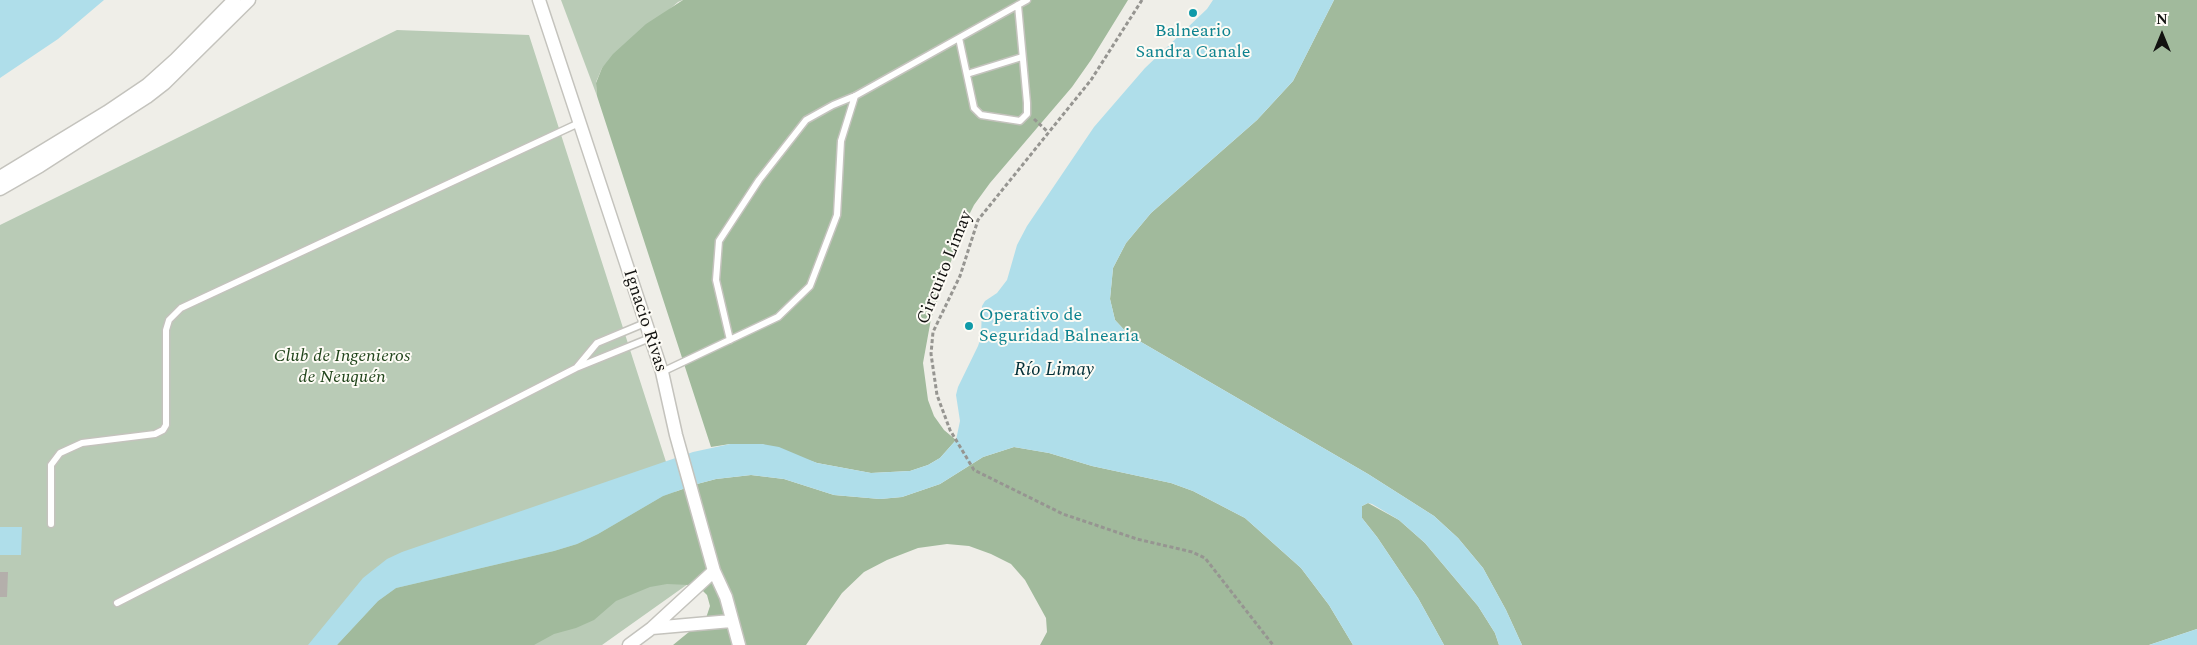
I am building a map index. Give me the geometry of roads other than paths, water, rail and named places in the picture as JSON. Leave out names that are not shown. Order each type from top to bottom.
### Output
[{"type":"street","points":[[0,177],[107,112],[147,85],[176,59],[234,0]]},
{"type":"street","points":[[0,189],[40,166],[147,97],[165,83],[249,0]]},
{"type":"street","name":"Ignacio Rivas","points":[[539,0],[662,372],[676,435],[714,571],[726,597],[739,645]]},
{"type":"street","points":[[629,645],[652,628],[714,571]]},
{"type":"street","points":[[652,628],[731,620]]},
{"type":"lane","points":[[730,340],[716,280],[719,241],[759,180],[806,120],[833,105],[855,96],[1026,0]]},
{"type":"lane","points":[[959,38],[974,108],[981,116],[1020,121],[1027,114],[1018,5]]},
{"type":"lane","points":[[967,74],[1022,57]]},
{"type":"lane","points":[[662,372],[778,317],[810,286],[836,215],[840,141],[855,96]]},
{"type":"lane","points":[[51,524],[51,466],[60,452],[82,442],[155,434],[163,430],[166,425],[166,330],[169,320],[181,308],[579,123]]},
{"type":"lane","points":[[576,368],[597,343],[645,323]]},
{"type":"lane","points":[[116,604],[576,368],[650,338]]},
{"type":"water","points":[[0,0],[104,0],[58,39],[0,78]]},
{"type":"water","name":"Río Limay","points":[[1213,0],[1334,0],[1293,81],[1257,120],[1151,213],[1126,243],[1113,268],[1110,299],[1115,320],[1129,335],[1368,474],[1434,516],[1458,538],[1483,568],[1506,610],[1522,645],[1499,645],[1495,633],[1478,606],[1425,543],[1399,520],[1372,504],[1368,503],[1362,506],[1362,518],[1418,598],[1444,645],[1353,645],[1329,605],[1301,568],[1245,518],[1193,491],[1171,483],[1092,466],[1049,453],[1014,447],[983,457],[940,484],[902,497],[880,499],[834,495],[784,479],[751,475],[716,479],[697,484],[663,496],[598,534],[577,544],[396,588],[378,601],[337,645],[308,645],[363,578],[387,559],[402,552],[693,452],[730,444],[762,444],[779,447],[817,463],[871,473],[910,471],[928,465],[940,458],[956,440],[960,421],[956,395],[981,337],[982,306],[985,301],[997,293],[1007,280],[1017,245],[1027,226],[1094,127],[1145,68],[1207,9]]},
{"type":"water","points":[[0,527],[22,527],[21,555],[0,555]]},
{"type":"water","points":[[2197,629],[2197,645],[2149,645]]},
{"type":"place","name":"Balneario Sandra Canale","points":[[1193,13]]},
{"type":"place","name":"Operativo de Seguridad Balnearia","points":[[969,326]]},
{"type":"park label","name":"Club de Ingenieros de Neuquén","points":[[342,367]]}]
